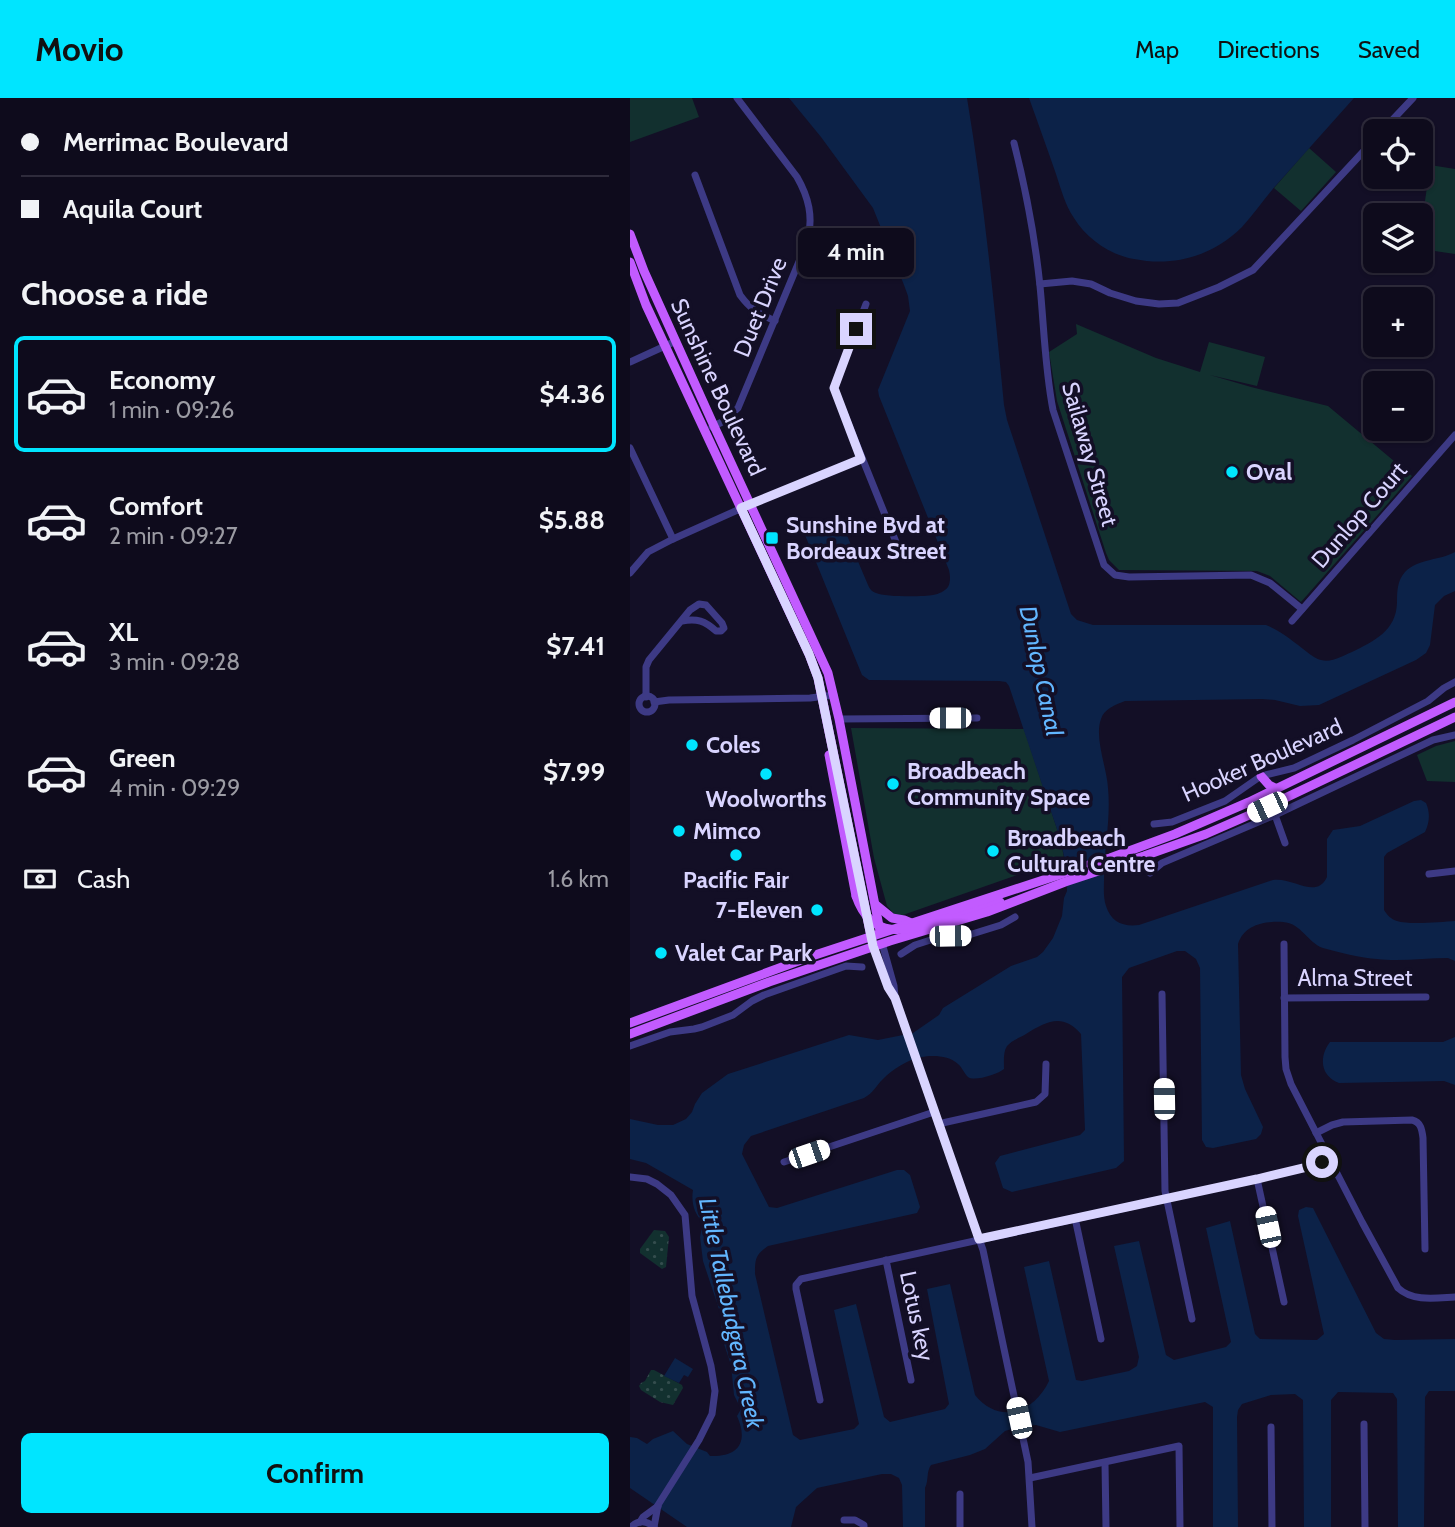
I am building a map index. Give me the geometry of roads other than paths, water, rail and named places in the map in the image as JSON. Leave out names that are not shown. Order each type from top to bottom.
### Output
[{"type":"main road","name":"Sunshine Boulevard","points":[[630,234],[714,426],[823,660],[834,695],[881,933]]},
{"type":"main road","name":"Sunshine Boulevard","points":[[630,262],[664,346],[818,678],[875,942]]},
{"type":"main road","name":"Hooker Boulevard","points":[[630,1034],[713,1013],[875,942],[881,933],[1108,863],[1262,796],[1455,702]]},
{"type":"main road","name":"Hooker Boulevard","points":[[1108,863],[1163,850],[1228,824],[1455,717]]},
{"type":"main road","points":[[831,736],[830,763],[839,810],[856,895],[867,916],[882,926],[910,929],[999,902],[1016,901]]},
{"type":"main road","points":[[1261,776],[1277,789]]},
{"type":"main road","points":[[1261,776],[1262,796]]},
{"type":"main road","name":"Hooker Boulevard","points":[[630,1023],[792,963],[987,912],[1063,878]]},
{"type":"main road","points":[[876,905],[892,918],[911,923]]},
{"type":"street","name":"Duet Drive","points":[[704,431],[729,417],[738,408],[808,240],[811,219],[810,205],[804,188],[737,98]]},
{"type":"street","points":[[1393,119],[1413,98]]},
{"type":"street","name":"Sailaway Street","points":[[1014,143],[1026,193],[1040,284],[1053,410],[1104,565],[1115,575],[1129,577],[1251,575],[1270,583],[1302,609]]},
{"type":"street","points":[[1040,284],[1072,281],[1091,284],[1136,301],[1159,304],[1178,303],[1219,287],[1253,270],[1363,152]]},
{"type":"street","points":[[695,174],[740,295],[756,313],[775,321]]},
{"type":"street","points":[[811,219],[823,218]]},
{"type":"street","points":[[866,304],[834,388],[898,547]]},
{"type":"street","points":[[630,362],[676,341]]},
{"type":"street","name":"Dunlop Court","points":[[1292,621],[1455,435]]},
{"type":"street","points":[[631,452],[673,540]]},
{"type":"street","points":[[630,573],[649,552],[673,540],[741,508],[861,459]]},
{"type":"street","points":[[654,702],[652,710],[645,712],[640,707],[646,667],[690,610],[699,604],[706,605],[724,628],[716,631],[699,620],[682,621]]},
{"type":"street","name":"Hooker Boulevard","points":[[1154,824],[1172,822],[1225,802],[1261,776],[1294,768],[1353,740],[1428,701],[1455,682]]},
{"type":"street","points":[[630,700],[652,699],[654,702],[834,695]]},
{"type":"street","points":[[839,719],[977,718]]},
{"type":"street","points":[[1150,873],[1162,863],[1275,815],[1433,740],[1455,735]]},
{"type":"street","points":[[1275,815],[1285,843]]},
{"type":"street","points":[[1429,874],[1455,871]]},
{"type":"street","points":[[987,912],[992,928]]},
{"type":"street","points":[[901,954],[915,945],[939,937],[972,934],[1006,923],[1015,917]]},
{"type":"street","name":"Sunshine Boulevard","points":[[875,942],[888,987],[895,998],[979,1239],[1030,1478],[1032,1527]]},
{"type":"street","points":[[1284,944],[1286,1069],[1291,1084],[1398,1288],[1408,1295],[1420,1298],[1455,1297]]},
{"type":"street","name":"Hooker Boulevard","points":[[630,1046],[670,1032],[694,1029],[713,1013],[733,1014],[764,995],[846,966],[862,967]]},
{"type":"street","points":[[705,994],[713,1013]]},
{"type":"street","points":[[1162,994],[1164,1182],[1192,1319]]},
{"type":"street","name":"Alma Street","points":[[1284,998],[1426,997]]},
{"type":"street","points":[[938,1124],[1036,1102],[1045,1094],[1046,1064]]},
{"type":"street","points":[[784,1162],[934,1112]]},
{"type":"street","points":[[1316,1133],[1338,1123],[1354,1120],[1417,1122],[1423,1134],[1425,1249]]},
{"type":"street","points":[[820,1400],[796,1289],[797,1281],[805,1277],[1257,1179],[1311,1166],[1328,1157]]},
{"type":"street","points":[[630,1177],[647,1179],[657,1184],[677,1202],[685,1215],[692,1296],[715,1391],[712,1414],[699,1440],[658,1505],[631,1527]]},
{"type":"street","points":[[1257,1179],[1284,1302]]},
{"type":"street","points":[[1075,1218],[1101,1339]]},
{"type":"street","name":"Lotus key","points":[[886,1260],[911,1380]]},
{"type":"street","points":[[1364,1424],[1365,1527]]},
{"type":"street","points":[[1271,1427],[1272,1527]]},
{"type":"street","points":[[1030,1478],[1179,1446],[1180,1527]]},
{"type":"street","points":[[1105,1462],[1106,1527]]},
{"type":"street","points":[[960,1494],[960,1527]]},
{"type":"street","points":[[640,1522],[654,1527],[658,1505]]},
{"type":"street","points":[[844,1520],[855,1520],[864,1527]]},
{"type":"water","points":[[789,98],[967,98],[984,213],[1007,420],[1071,614],[1077,620],[1093,625],[1266,625],[1315,658],[1329,661],[1368,644],[1388,628],[1396,613],[1398,587],[1405,572],[1416,564],[1455,552],[1455,591],[1444,596],[1435,605],[1430,645],[1426,653],[1416,660],[1319,705],[1300,706],[1262,699],[1125,701],[1105,713],[1101,719],[1099,735],[1109,800],[1104,896],[1108,911],[1118,922],[1139,925],[1273,880],[1317,887],[1327,877],[1327,839],[1333,830],[1360,826],[1421,800],[1426,803],[1429,813],[1425,832],[1384,857],[1384,910],[1391,918],[1402,922],[1455,921],[1455,961],[1448,958],[1385,960],[1342,953],[1323,948],[1295,926],[1283,922],[1269,922],[1245,932],[1238,944],[1241,1075],[1263,1127],[1256,1139],[1213,1148],[1206,1147],[1202,1140],[1200,968],[1196,959],[1185,951],[1177,951],[1129,968],[1122,977],[1124,1161],[1116,1168],[1012,1192],[1003,1188],[995,1163],[1000,1156],[1080,1135],[1085,1130],[1081,1034],[1068,1023],[1061,1021],[1048,1023],[1011,1042],[1005,1051],[1004,1069],[992,1075],[971,1078],[950,1059],[921,1057],[896,1068],[864,1098],[751,1136],[744,1145],[742,1154],[769,1207],[777,1208],[904,1170],[910,1175],[920,1207],[917,1213],[768,1246],[758,1255],[755,1274],[793,1435],[800,1440],[854,1429],[859,1424],[834,1310],[856,1304],[884,1417],[890,1422],[945,1409],[949,1404],[927,1289],[950,1284],[975,1395],[984,1404],[1005,1412],[1015,1411],[1034,1401],[1049,1381],[1024,1267],[1049,1261],[1076,1380],[1129,1371],[1137,1366],[1139,1357],[1114,1246],[1139,1241],[1166,1355],[1174,1360],[1226,1347],[1231,1342],[1206,1228],[1230,1221],[1255,1334],[1260,1339],[1317,1340],[1324,1334],[1298,1216],[1299,1210],[1313,1208],[1376,1333],[1384,1339],[1395,1340],[1455,1339],[1455,1391],[1429,1391],[1425,1397],[1424,1527],[1398,1527],[1397,1399],[1393,1393],[1338,1392],[1331,1400],[1331,1527],[1304,1527],[1303,1400],[1295,1394],[1271,1395],[1242,1404],[1238,1410],[1238,1527],[1213,1527],[1213,1407],[1205,1402],[1060,1432],[1036,1425],[1005,1431],[985,1449],[931,1465],[925,1488],[925,1527],[903,1527],[902,1485],[899,1478],[891,1474],[817,1488],[796,1507],[791,1527],[687,1527],[630,1488],[630,1437],[647,1444],[673,1431],[687,1444],[707,1452],[710,1456],[720,1456],[739,1446],[742,1434],[737,1416],[741,1409],[734,1395],[731,1365],[721,1335],[722,1318],[703,1261],[700,1237],[703,1222],[694,1208],[693,1190],[646,1163],[630,1159],[630,1119],[673,1125],[686,1119],[702,1093],[728,1074],[849,1035],[878,1040],[913,1033],[939,1015],[943,1008],[1011,966],[1037,957],[1043,952],[1053,938],[1062,916],[1067,891],[1061,841],[1009,686],[1006,682],[999,681],[869,680],[862,675],[805,535],[805,530],[817,523],[840,519],[868,585],[876,593],[928,596],[942,592],[949,585],[949,570],[878,390],[910,311],[908,296],[873,208]]},
{"type":"water","points":[[1029,98],[1354,98],[1231,237],[1192,257],[1149,261],[1116,254],[1100,245],[1079,226],[1066,202]]},
{"type":"water","points":[[1455,1037],[1455,1085],[1444,1081],[1339,1083],[1328,1076],[1323,1065],[1324,1053],[1330,1042],[1443,1042]]},
{"type":"water","points":[[675,1358],[693,1369],[688,1377],[684,1375],[679,1383],[664,1376]]},
{"type":"place","name":"Oval","points":[[1232,472]]},
{"type":"place","name":"Sunshine Bvd at Bordeaux Street","points":[[772,538]]},
{"type":"place","name":"Coles","points":[[692,745]]},
{"type":"place","name":"Woolworths","points":[[766,774]]},
{"type":"place","name":"Broadbeach Community Space","points":[[893,784]]},
{"type":"place","name":"Mimco","points":[[679,831]]},
{"type":"place","name":"Broadbeach Cultural Centre","points":[[993,851]]},
{"type":"place","name":"Pacific Fair","points":[[736,855]]},
{"type":"place","name":"7-Eleven","points":[[817,910]]},
{"type":"place","name":"Valet Car Park","points":[[661,953]]},
{"type":"water label","name":"Dunlop Canal","points":[[1041,671]]},
{"type":"water label","name":"Little Tallebudgera Creek","points":[[731,1313]]}]
